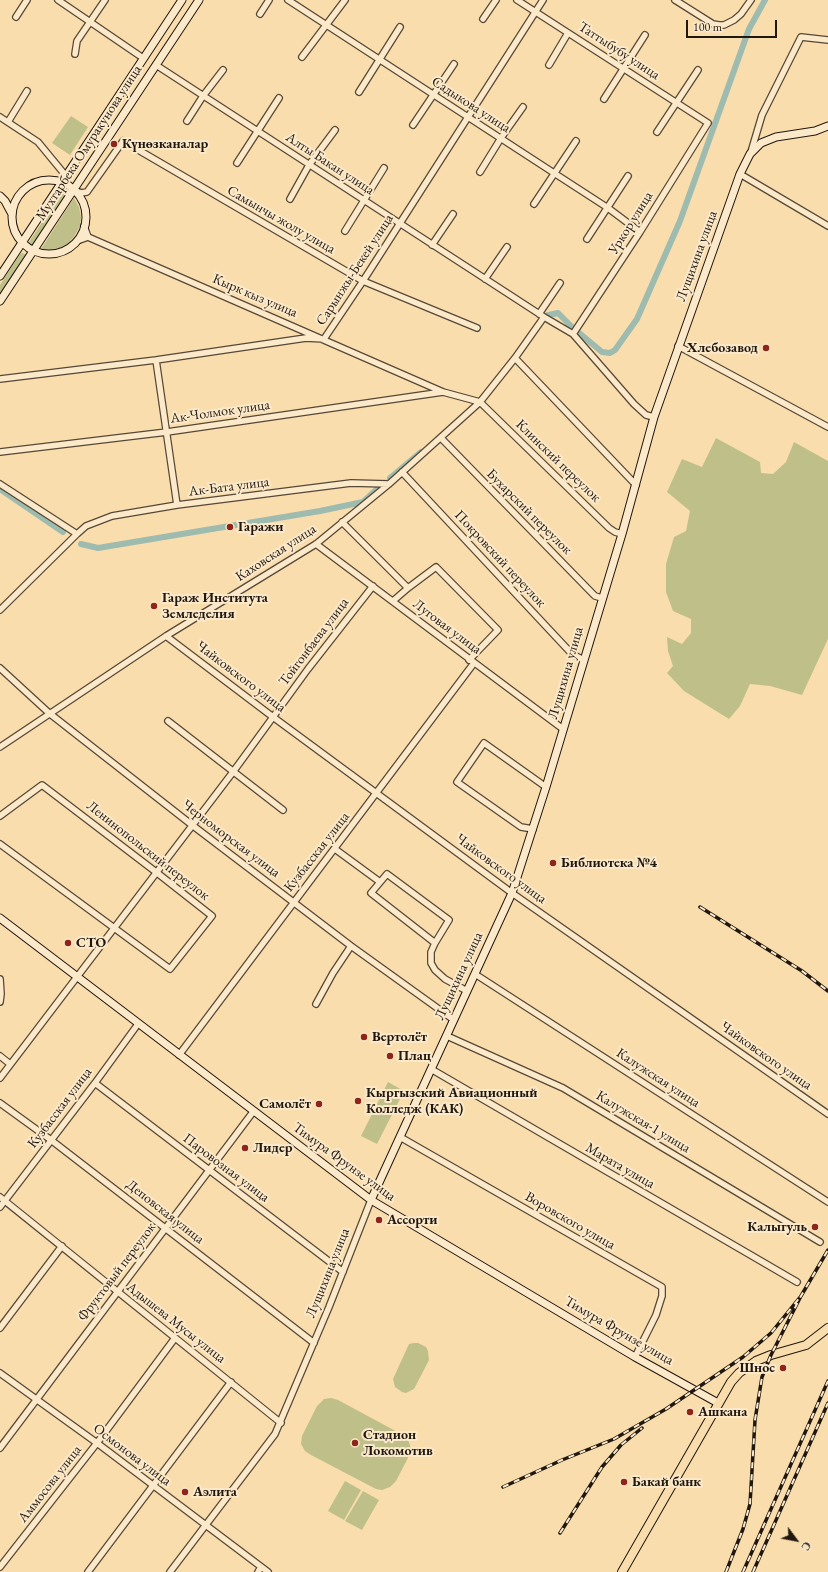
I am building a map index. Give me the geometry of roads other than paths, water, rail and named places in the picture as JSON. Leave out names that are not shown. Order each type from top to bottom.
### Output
[{"type":"main road","name":"Мухтарбека Омуракунова улица","points":[[0,276],[182,0]]},
{"type":"main road","name":"Мухтарбека Омуракунова улица","points":[[0,301],[199,0]]},
{"type":"main road","name":"Лущихина улица","points":[[371,1200],[512,893],[546,787],[622,534],[654,417],[740,174],[750,154],[755,148],[767,140],[815,131],[828,126]]},
{"type":"main road","points":[[0,196],[9,207],[12,215],[14,230],[22,243],[33,251],[40,253],[54,254],[68,249],[77,241],[86,220],[84,206],[78,195],[64,179],[41,181],[28,186],[15,202],[12,215]]},
{"type":"main road","points":[[0,196],[14,196],[21,193]]},
{"type":"main road","name":"Тимура Фрунзе улица","points":[[0,918],[253,1112],[371,1200],[635,1357],[718,1403]]},
{"type":"main road","points":[[622,1572],[718,1403],[735,1377],[756,1361],[806,1345],[828,1328]]},
{"type":"street","points":[[16,17],[27,0]]},
{"type":"street","points":[[58,0],[143,58]]},
{"type":"street","points":[[75,54],[77,42],[105,0]]},
{"type":"street","points":[[260,14],[268,0]]},
{"type":"street","name":"Садыкова улица","points":[[288,0],[608,208],[640,232]]},
{"type":"street","points":[[302,57],[345,0]]},
{"type":"street","points":[[483,19],[496,0]]},
{"type":"street","name":"Таттыбубу улица","points":[[517,0],[708,123]]},
{"type":"street","name":"Сарынжы-Бекей улица","points":[[0,379],[156,360],[306,338],[324,339],[400,224],[543,0]]},
{"type":"street","points":[[675,0],[713,24],[724,25],[734,20],[741,14],[751,0]]},
{"type":"street","points":[[359,92],[400,27]]},
{"type":"street","points":[[549,65],[568,33]]},
{"type":"street","points":[[604,98],[645,35]]},
{"type":"street","name":"Лущихина улица","points":[[750,154],[762,115],[801,37],[828,40]]},
{"type":"street","points":[[413,126],[454,64]]},
{"type":"street","name":"Алты Бакан улица","points":[[156,65],[542,316],[573,334]]},
{"type":"street","points":[[187,121],[203,96],[223,70]]},
{"type":"street","points":[[657,132],[698,70]]},
{"type":"street","points":[[8,122],[27,91]]},
{"type":"street","points":[[237,163],[279,98]]},
{"type":"street","points":[[480,172],[501,138],[523,108]]},
{"type":"street","points":[[0,117],[38,142],[64,179]]},
{"type":"street","name":"Уркор улица","points":[[573,334],[640,232],[708,123]]},
{"type":"street","points":[[290,199],[310,165],[334,130]]},
{"type":"street","points":[[534,204],[576,141]]},
{"type":"street","name":"Самынчы жолу улица","points":[[74,190],[81,193],[87,192],[123,142],[363,281],[477,328]]},
{"type":"street","points":[[345,231],[384,168]]},
{"type":"street","points":[[740,174],[828,226]]},
{"type":"street","points":[[587,239],[628,176]]},
{"type":"street","points":[[432,245],[453,214]]},
{"type":"street","points":[[77,241],[88,237],[84,226]]},
{"type":"street","name":"Кырк кыз улица","points":[[88,237],[443,392],[480,402]]},
{"type":"street","points":[[485,279],[507,247]]},
{"type":"street","name":"Каховская улица","points":[[0,747],[166,636],[316,544],[389,484],[480,402],[515,358],[542,316],[560,283]]},
{"type":"street","points":[[573,334],[634,404],[646,415],[654,417]]},
{"type":"street","points":[[678,346],[828,427]]},
{"type":"street","points":[[515,358],[636,485]]},
{"type":"street","points":[[156,360],[177,505]]},
{"type":"street","name":"Ак-Чолмок улица","points":[[0,452],[167,432],[443,392]]},
{"type":"street","name":"Клинский переулок","points":[[480,402],[610,528],[615,532],[622,534]]},
{"type":"street","name":"Бухарский переулок","points":[[440,438],[595,596],[602,598]]},
{"type":"street","name":"Покровский переулок","points":[[402,472],[572,654],[584,660]]},
{"type":"street","name":"Ак-Бата улица","points":[[77,534],[86,526],[112,516],[177,505],[351,483],[389,484]]},
{"type":"street","points":[[0,484],[77,534],[0,610]]},
{"type":"street","points":[[342,522],[408,588],[393,601]]},
{"type":"street","name":"Луговая улица","points":[[316,544],[563,729]]},
{"type":"street","name":"Кузбасская улица","points":[[179,1055],[377,793],[472,662],[498,630],[436,567],[408,588]]},
{"type":"street","name":"Тойгонбаева улица","points":[[0,1078],[76,976],[233,772],[308,669],[373,586]]},
{"type":"street","name":"Чайковского улица","points":[[166,636],[273,717],[512,893],[828,1114]]},
{"type":"street","name":"Черноморская улица","points":[[0,668],[49,714],[192,825],[351,946],[454,1020]]},
{"type":"street","points":[[168,720],[283,810]]},
{"type":"street","points":[[533,829],[521,827],[457,782],[484,743],[546,787]]},
{"type":"street","name":"Ленинопольский переулок","points":[[0,816],[42,785],[212,916],[170,969],[0,844]]},
{"type":"street","points":[[335,849],[380,882]]},
{"type":"street","points":[[435,943],[372,893],[387,874],[449,920],[435,943],[430,959],[432,966],[445,979],[467,991]]},
{"type":"street","points":[[316,1004],[333,973],[351,946]]},
{"type":"street","name":"Калужская улица","points":[[475,974],[828,1202]]},
{"type":"street","points":[[0,979],[0,1002]]},
{"type":"street","name":"Кузбасская улица","points":[[0,1207],[2,1199],[51,1140],[138,1024]]},
{"type":"street","name":"Калужская-1 улица","points":[[446,1036],[563,1088],[820,1242]]},
{"type":"street","points":[[0,1056],[10,1064]]},
{"type":"street","name":"Марата улица","points":[[431,1070],[797,1282]]},
{"type":"street","name":"Паровозная улица","points":[[95,1083],[343,1272]]},
{"type":"street","name":"Деповская улица","points":[[0,1103],[51,1140],[314,1343]]},
{"type":"street","name":"Фруктовый переулок","points":[[0,1448],[253,1112]]},
{"type":"street","name":"Воровского улица","points":[[400,1137],[662,1287],[662,1296],[656,1315],[635,1357]]},
{"type":"street","name":"Адышева Мусы улица","points":[[2,1199],[62,1246],[116,1292],[281,1422]]},
{"type":"street","name":"Лущихина улица","points":[[170,1572],[275,1434],[314,1343],[371,1200]]},
{"type":"street","points":[[0,1328],[62,1246]]},
{"type":"street","name":"Аммосова улица","points":[[0,1567],[97,1443],[175,1338]]},
{"type":"street","name":"Осмонова улица","points":[[0,1373],[97,1443],[206,1526],[259,1570],[268,1572]]},
{"type":"street","points":[[88,1572],[231,1382]]},
{"type":"waterway","points":[[578,332],[602,352],[610,353],[615,350],[637,319],[680,221],[749,29],[765,0]]},
{"type":"waterway","points":[[544,316],[558,313],[572,327]]},
{"type":"waterway","points":[[390,478],[421,452]]},
{"type":"waterway","points":[[0,489],[63,532]]},
{"type":"waterway","points":[[81,544],[98,548],[320,511],[363,502],[376,490]]},
{"type":"railway","points":[[700,907],[802,971],[828,991]]},
{"type":"railway","points":[[726,1572],[743,1529],[750,1504],[755,1420],[762,1377],[771,1355],[801,1296],[828,1250]]},
{"type":"railway","points":[[503,1487],[562,1460],[614,1439],[666,1409],[743,1357],[771,1333],[801,1296]]},
{"type":"railway","points":[[743,1572],[828,1381]]},
{"type":"railway","points":[[753,1572],[828,1403]]},
{"type":"railway","points":[[560,1533],[602,1467],[621,1445],[642,1428]]},
{"type":"place","name":"Күнөзканалар","points":[[114,144]]},
{"type":"place","name":"Хлебозавод","points":[[766,348]]},
{"type":"place","name":"Гаражи","points":[[230,527]]},
{"type":"place","name":"Гараж Института Земледелия","points":[[154,606]]},
{"type":"place","name":"Библиотека №4","points":[[553,863]]},
{"type":"place","name":"СТО","points":[[68,943]]},
{"type":"place","name":"Вертолёт","points":[[364,1037]]},
{"type":"place","name":"Плац","points":[[390,1056]]},
{"type":"place","name":"Кыргызский Авиационный Колледж (КАК)","points":[[358,1101]]},
{"type":"place","name":"Самолёт","points":[[319,1104]]},
{"type":"place","name":"Лидер","points":[[245,1148]]},
{"type":"place","name":"Ассорти","points":[[379,1220]]},
{"type":"place","name":"Калыгуль","points":[[815,1227]]},
{"type":"place","name":"Шнос","points":[[783,1368]]},
{"type":"place","name":"Ашкана","points":[[690,1412]]},
{"type":"place","name":"Стадион Локомотив","points":[[355,1443]]},
{"type":"place","name":"Бакай банк","points":[[624,1482]]},
{"type":"place","name":"Аэлита","points":[[185,1492]]}]
